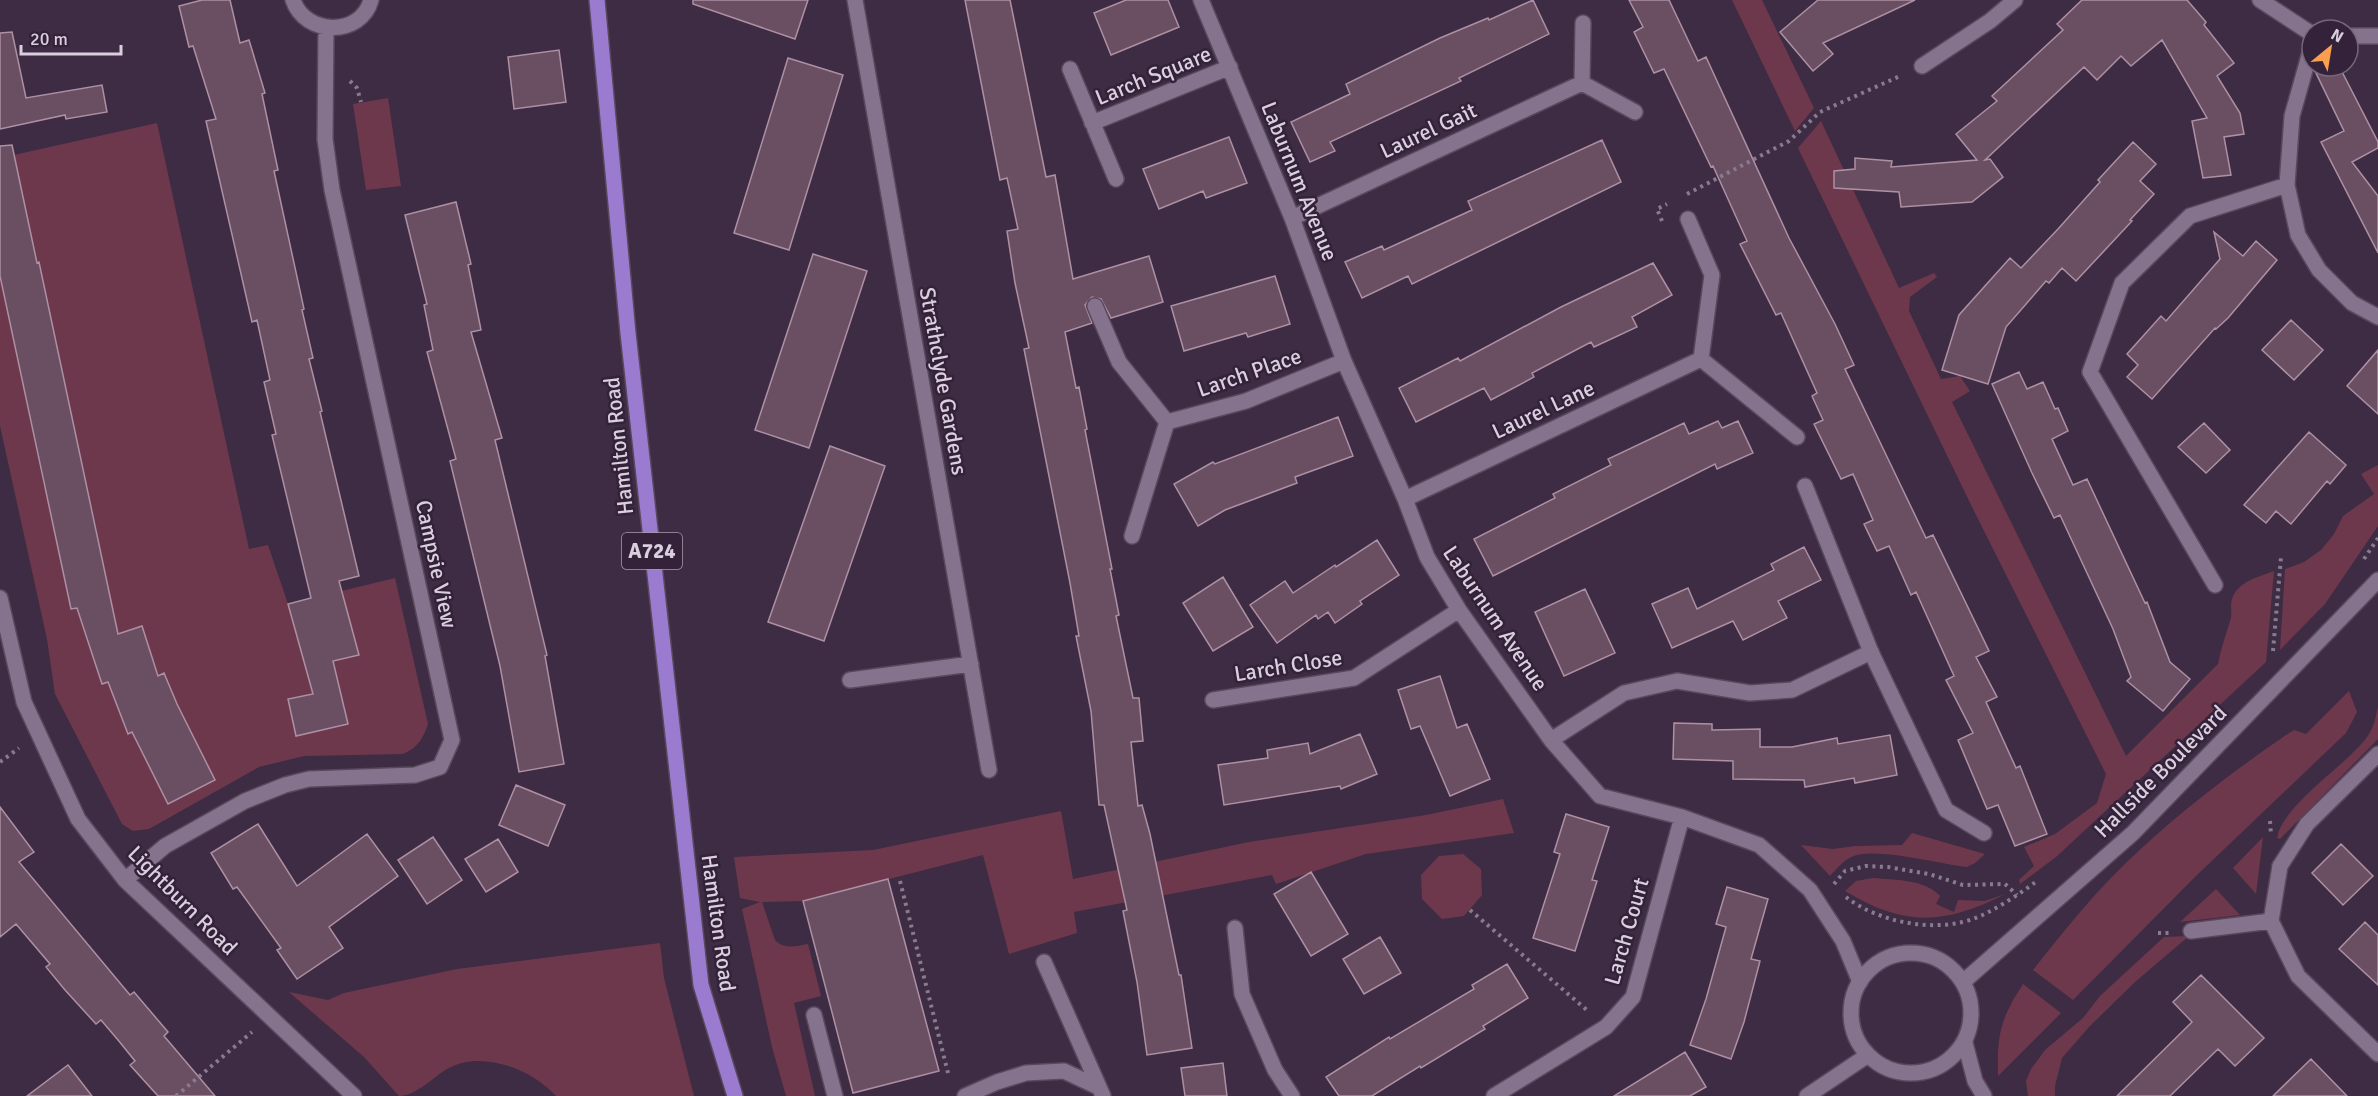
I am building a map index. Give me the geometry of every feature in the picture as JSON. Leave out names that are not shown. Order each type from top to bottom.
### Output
[{"type":"main road","name":"Hamilton Road","points":[[597,0],[628,333],[701,985],[735,1096]]},
{"type":"street","points":[[293,0],[303,15],[314,24],[326,27],[351,24],[362,15],[371,0]]},
{"type":"street","name":"Strathclyde Gardens","points":[[855,0],[989,770]]},
{"type":"street","name":"Laburnum Avenue","points":[[1201,0],[1292,218],[1344,361],[1405,499],[1427,557],[1460,610],[1551,740],[1600,796],[1682,818],[1759,845],[1810,890],[1843,941],[1860,982]]},
{"type":"street","points":[[1922,66],[1990,21],[2015,0]]},
{"type":"street","points":[[2260,0],[2300,26]]},
{"type":"street","points":[[1583,23],[1582,83],[1635,112]]},
{"type":"street","name":"Campsie View","points":[[125,880],[165,846],[244,801],[285,785],[309,779],[415,775],[440,767],[452,740],[332,190],[326,139],[326,27]]},
{"type":"street","points":[[2360,36],[2378,36]]},
{"type":"street","name":"Larch Square","points":[[1092,123],[1230,67]]},
{"type":"street","name":"Larch Square","points":[[1070,69],[1116,179]]},
{"type":"street","points":[[2303,78],[2292,116],[2287,185],[2298,235],[2319,270],[2352,303],[2378,317]]},
{"type":"street","name":"Laurel Gait","points":[[1292,218],[1582,83]]},
{"type":"street","points":[[2215,585],[2090,372],[2122,283],[2190,216],[2287,185]]},
{"type":"street","points":[[1688,219],[1712,275],[1701,359],[1797,437]]},
{"type":"street","points":[[1095,306],[1119,362],[1167,422],[1132,536]]},
{"type":"street","name":"Laurel Lane","points":[[1405,499],[1701,359]]},
{"type":"street","name":"Larch Place","points":[[1167,422],[1246,401],[1344,361]]},
{"type":"street","points":[[1805,486],[1871,652],[1946,810],[1984,833]]},
{"type":"street","name":"Hallside Boulevard","points":[[1963,982],[2133,833],[2378,580]]},
{"type":"street","name":"Lightburn Road","points":[[0,597],[24,702],[78,819],[125,880],[354,1096]]},
{"type":"street","name":"Larch Close","points":[[1213,700],[1354,678],[1460,610]]},
{"type":"street","points":[[1551,740],[1624,693],[1677,681],[1750,693],[1792,690],[1871,652]]},
{"type":"street","points":[[850,680],[971,664]]},
{"type":"street","points":[[2378,754],[2307,824],[2280,866],[2271,921],[2298,976],[2378,1054]]},
{"type":"street","name":"Larch Court","points":[[1494,1096],[1606,1027],[1633,997],[1682,818]]},
{"type":"street","points":[[2191,931],[2271,921]]},
{"type":"street","points":[[1235,928],[1242,994],[1275,1070],[1292,1096]]},
{"type":"street","points":[[1965,1042],[1943,1065],[1910,1074],[1885,1067],[1868,1055],[1859,1044],[1852,1023],[1853,995],[1860,982],[1885,958],[1912,953],[1938,959],[1963,982],[1971,1003],[1965,1042],[1975,1081],[1984,1096]]},
{"type":"street","points":[[1044,962],[1100,1091]]},
{"type":"street","points":[[814,1015],[835,1096]]},
{"type":"street","points":[[1806,1096],[1868,1055]]},
{"type":"street","points":[[965,1096],[997,1082],[1026,1073],[1064,1071],[1100,1091]]},
{"type":"path","points":[[1666,230],[1657,209],[1789,141],[1820,112],[1922,66]]},
{"type":"path","points":[[345,77],[357,88],[361,102]]},
{"type":"path","points":[[2273,656],[2281,556]]},
{"type":"path","points":[[1831,886],[1845,871],[1866,866],[1888,867],[1929,874],[1963,885],[2005,884],[2017,895]]},
{"type":"path","points":[[900,882],[950,1081]]},
{"type":"path","points":[[1470,910],[1606,1027]]},
{"type":"path","points":[[176,1096],[271,1017]]},
{"type":"shaded area","points":[[1732,0],[1762,0],[1814,108],[1795,131]]},
{"type":"shaded area","points":[[388,98],[401,186],[366,190],[353,104]]},
{"type":"shaded area","points":[[1821,121],[1899,288],[1934,273],[1937,277],[1910,297],[1909,311],[1941,379],[1960,376],[1970,391],[1952,402],[2126,756],[2218,664],[2231,618],[2231,602],[2239,588],[2250,580],[2274,571],[2266,662],[2056,857],[2020,884],[2019,880],[2034,866],[2024,847],[2055,834],[2097,803],[2106,774],[1974,511],[1798,148]]},
{"type":"shaded area","points":[[157,123],[249,549],[268,545],[288,604],[395,578],[428,724],[422,738],[413,748],[403,754],[304,756],[259,767],[149,829],[133,831],[122,824],[55,694],[47,639],[0,426],[0,271],[30,232],[14,155]],"holes":[[[64,386],[84,479],[44,487],[25,394]],[[92,508],[111,601],[52,516]]]},
{"type":"shaded area","points":[[2378,465],[2378,526],[2325,604],[2280,650],[2285,569],[2304,562],[2321,550],[2334,534],[2343,516],[2374,494],[2361,474]]},
{"type":"shaded area","points":[[2349,691],[2357,712],[2346,733],[2196,876],[2073,1000],[2033,970],[2103,886],[2166,826],[2286,735],[2294,730],[2306,734]]},
{"type":"shaded area","points":[[2378,706],[2378,739],[2280,839],[2277,838],[2291,812],[2367,737],[2373,726]]},
{"type":"shaded area","points":[[1503,799],[1514,833],[1366,854],[1276,884],[1272,875],[1074,912],[1077,933],[1009,954],[983,855],[803,901],[762,902],[775,940],[787,946],[808,944],[821,996],[794,1003],[815,1096],[786,1096],[772,1047],[742,909],[760,902],[740,898],[734,857],[873,850],[1061,811],[1073,879],[1249,842],[1426,815]]},
{"type":"shaded area","points":[[1912,833],[1985,854],[1967,867],[1907,857],[1861,854],[1848,859],[1830,876],[1801,845],[1833,849],[1902,845]]},
{"type":"shaded area","points":[[2263,837],[2256,894],[2233,868]]},
{"type":"shaded area","points":[[1463,854],[1481,869],[1482,895],[1464,916],[1442,919],[1422,899],[1421,875],[1439,856]]},
{"type":"shaded area","points":[[1873,878],[1909,881],[1926,886],[1940,896],[1936,904],[1954,912],[1958,900],[1985,901],[2005,894],[1963,912],[1925,918],[1906,916],[1866,903],[1845,891],[1856,881]]},
{"type":"shaded area","points":[[2216,889],[2240,915],[2180,922]]},
{"type":"shaded area","points":[[2189,936],[2135,982],[2089,1027],[2062,1058],[2055,1086],[2055,1096],[2028,1096],[2026,1081],[2031,1069],[2045,1050],[2083,1018],[2100,996],[2164,937]]},
{"type":"shaded area","points":[[660,943],[664,978],[694,1096],[556,1096],[546,1086],[519,1070],[505,1065],[475,1061],[460,1063],[447,1069],[418,1090],[399,1096],[364,1057],[289,992],[328,1000],[344,993],[457,969]]},
{"type":"shaded area","points":[[2023,984],[2061,1013],[1998,1076],[1999,1038],[2009,1008]]},
{"type":"building","points":[[202,0],[230,0],[240,43],[249,40],[265,93],[262,94],[278,170],[274,171],[313,358],[309,359],[359,576],[339,581],[359,655],[333,661],[348,724],[296,736],[288,699],[313,694],[288,604],[311,598],[272,435],[276,434],[264,382],[270,380],[257,320],[252,322],[206,121],[216,119],[193,46],[189,47],[179,6]]},
{"type":"building","points":[[693,0],[808,0],[795,39],[693,4]]},
{"type":"building","points":[[965,0],[1010,0],[1046,177],[1055,175],[1073,279],[1149,256],[1163,302],[1111,318],[1101,299],[1092,297],[1085,305],[1092,323],[1065,332],[1087,429],[1085,430],[1112,569],[1110,569],[1119,615],[1116,616],[1133,698],[1139,698],[1143,741],[1131,742],[1138,806],[1142,805],[1150,834],[1179,975],[1181,975],[1192,1048],[1147,1055],[1137,982],[1123,911],[1127,910],[1104,805],[1099,805],[1091,711],[1076,636],[1079,636],[1024,349],[1029,348],[1007,231],[1018,229],[1007,178],[1000,180]]},
{"type":"building","points":[[1126,0],[1168,0],[1179,27],[1111,55],[1094,13]]},
{"type":"building","points":[[1533,0],[1549,34],[1459,78],[1461,81],[1330,142],[1335,151],[1310,162],[1291,122],[1350,94],[1346,84],[1440,38],[1488,18],[1489,20]]},
{"type":"building","points":[[1629,0],[1669,0],[1698,61],[1706,57],[1789,238],[1854,365],[1845,369],[1926,538],[1933,535],[1989,651],[1976,657],[1997,697],[1986,702],[2016,768],[2020,766],[2047,834],[2015,846],[1998,805],[1987,809],[1958,740],[1973,733],[1946,680],[1954,676],[1916,592],[1911,595],[1889,546],[1877,551],[1864,524],[1873,520],[1853,474],[1841,479],[1814,424],[1823,420],[1812,396],[1817,393],[1781,313],[1776,315],[1740,244],[1747,241],[1713,166],[1711,167],[1664,69],[1654,73],[1634,32],[1643,27]]},
{"type":"building","points":[[1818,0],[1915,0],[1823,43],[1833,54],[1813,71],[1780,32]]},
{"type":"building","points":[[2082,0],[2187,0],[2206,22],[2204,25],[2234,63],[2217,76],[2240,113],[2244,134],[2224,137],[2231,175],[2203,178],[2192,121],[2207,118],[2162,40],[2131,66],[2121,56],[2097,80],[2084,67],[1985,160],[1990,159],[2003,177],[1972,202],[1901,207],[1899,192],[1834,188],[1834,171],[1855,169],[1855,158],[1892,161],[1891,167],[1977,160],[1956,134],[1997,101],[1992,96],[2063,30],[2057,24]]},
{"type":"building","points":[[12,32],[26,98],[102,85],[107,112],[66,119],[65,115],[0,129],[0,33]]},
{"type":"building","points":[[559,50],[566,102],[514,109],[508,57]]},
{"type":"building","points":[[788,58],[843,75],[789,250],[734,233]]},
{"type":"building","points":[[2318,78],[2345,78],[2378,142],[2378,148],[2352,162],[2378,196],[2378,253],[2321,142],[2344,131]]},
{"type":"building","points":[[1229,137],[1247,183],[1206,198],[1203,191],[1159,209],[1143,169]]},
{"type":"building","points":[[1602,140],[1621,182],[1412,284],[1408,276],[1362,298],[1345,262],[1382,246],[1384,250],[1472,210],[1468,201]]},
{"type":"building","points":[[2133,142],[2156,164],[2140,181],[2154,194],[2130,220],[2132,221],[2076,281],[2062,268],[2049,283],[2046,281],[2006,327],[1988,384],[1942,370],[1959,315],[2010,258],[2021,268],[2100,182],[2098,180]]},
{"type":"building","points":[[12,145],[118,634],[142,626],[158,676],[164,673],[215,780],[168,804],[132,732],[128,734],[108,682],[102,684],[77,608],[71,609],[0,276],[0,146]]},
{"type":"building","points":[[456,202],[471,264],[468,265],[481,330],[471,332],[502,438],[495,440],[547,655],[545,656],[564,764],[519,772],[500,666],[450,461],[456,459],[427,352],[433,350],[424,305],[427,304],[405,215]]},
{"type":"building","points":[[2214,232],[2243,256],[2256,241],[2277,260],[2228,318],[2215,328],[2152,399],[2127,377],[2138,365],[2127,354],[2161,316],[2166,321],[2220,259]]},
{"type":"building","points":[[813,254],[867,271],[809,448],[755,430]]},
{"type":"building","points":[[1653,263],[1672,295],[1632,317],[1637,327],[1594,347],[1591,342],[1532,373],[1534,377],[1491,400],[1484,388],[1416,422],[1399,388],[1458,358],[1460,361],[1561,307]]},
{"type":"building","points":[[1275,276],[1290,324],[1248,337],[1246,333],[1184,351],[1171,306]]},
{"type":"building","points":[[2291,320],[2323,350],[2294,380],[2262,350]]},
{"type":"building","points":[[2378,350],[2378,414],[2347,386]]},
{"type":"building","points":[[2019,372],[2027,389],[2043,382],[2055,409],[2058,408],[2068,431],[2052,439],[2073,485],[2087,479],[2145,603],[2147,602],[2170,662],[2190,679],[2163,711],[2127,681],[2131,677],[2113,629],[2060,515],[2054,518],[1992,384]]},
{"type":"building","points":[[1338,417],[1353,456],[1295,477],[1297,483],[1225,510],[1198,526],[1174,484],[1213,462],[1215,464]]},
{"type":"building","points":[[1718,421],[1722,428],[1738,421],[1753,453],[1717,469],[1715,464],[1493,576],[1474,539],[1555,498],[1553,494],[1611,465],[1608,459],[1684,423],[1689,434]]},
{"type":"building","points":[[2204,423],[2230,450],[2206,473],[2178,447]]},
{"type":"building","points":[[2309,432],[2346,465],[2330,484],[2327,481],[2291,524],[2276,511],[2266,523],[2244,505]]},
{"type":"building","points":[[830,446],[885,466],[824,641],[768,622]]},
{"type":"building","points":[[1377,540],[1399,575],[1360,601],[1362,604],[1335,623],[1328,612],[1318,619],[1316,615],[1277,643],[1250,605],[1285,581],[1293,593]]},
{"type":"building","points":[[1804,547],[1821,580],[1778,601],[1787,618],[1743,640],[1733,621],[1672,648],[1652,604],[1688,588],[1697,609],[1774,570],[1771,564]]},
{"type":"building","points":[[1223,577],[1253,627],[1213,651],[1183,603]]},
{"type":"building","points":[[1585,589],[1615,653],[1564,676],[1535,612]]},
{"type":"building","points":[[1440,676],[1457,728],[1467,724],[1490,779],[1450,796],[1420,726],[1411,729],[1398,690]]},
{"type":"building","points":[[1674,723],[1712,724],[1712,730],[1760,729],[1760,747],[1792,747],[1837,738],[1838,744],[1890,735],[1897,775],[1855,783],[1854,778],[1805,787],[1804,780],[1733,779],[1733,761],[1673,759]]},
{"type":"building","points":[[1360,734],[1377,774],[1341,789],[1340,786],[1224,805],[1218,765],[1268,758],[1267,750],[1308,743],[1310,754]]},
{"type":"building","points":[[516,785],[565,805],[548,846],[499,825]]},
{"type":"building","points":[[0,807],[34,852],[19,862],[130,995],[134,992],[168,1032],[164,1036],[215,1096],[158,1096],[130,1065],[135,1061],[118,1040],[101,1020],[96,1024],[65,990],[46,967],[50,964],[16,924],[0,937]]},
{"type":"building","points":[[1566,814],[1609,827],[1592,880],[1597,881],[1575,951],[1533,938],[1560,854],[1554,852]]},
{"type":"building","points":[[258,824],[297,886],[367,834],[398,876],[329,927],[343,948],[297,979],[277,950],[281,948],[237,887],[233,889],[211,853]]},
{"type":"building","points":[[433,837],[462,880],[427,904],[398,860]]},
{"type":"building","points":[[498,839],[518,872],[486,892],[465,859]]},
{"type":"building","points":[[2341,844],[2373,876],[2343,905],[2312,873]]},
{"type":"building","points":[[1311,872],[1348,934],[1311,956],[1274,894]]},
{"type":"building","points":[[888,879],[939,1071],[853,1093],[803,901]]},
{"type":"building","points":[[1727,887],[1768,899],[1751,959],[1760,961],[1744,1022],[1731,1059],[1690,1045],[1706,999],[1726,927],[1716,924]]},
{"type":"building","points":[[2365,922],[2378,935],[2378,985],[2339,949]]},
{"type":"building","points":[[1380,937],[1401,973],[1364,994],[1343,959]]},
{"type":"building","points":[[1507,964],[1528,998],[1483,1026],[1485,1029],[1372,1096],[1339,1096],[1326,1077],[1389,1037],[1390,1039],[1474,989],[1472,985]]},
{"type":"building","points":[[2201,975],[2264,1038],[2235,1066],[2218,1049],[2170,1096],[2117,1096],[2192,1022],[2173,1002]]},
{"type":"building","points":[[1685,1052],[1706,1087],[1690,1096],[1614,1096]]},
{"type":"building","points":[[2311,1059],[2347,1096],[2273,1096]]},
{"type":"building","points":[[1223,1063],[1227,1096],[1185,1096],[1181,1068]]},
{"type":"building","points":[[68,1065],[92,1096],[27,1096]]}]
